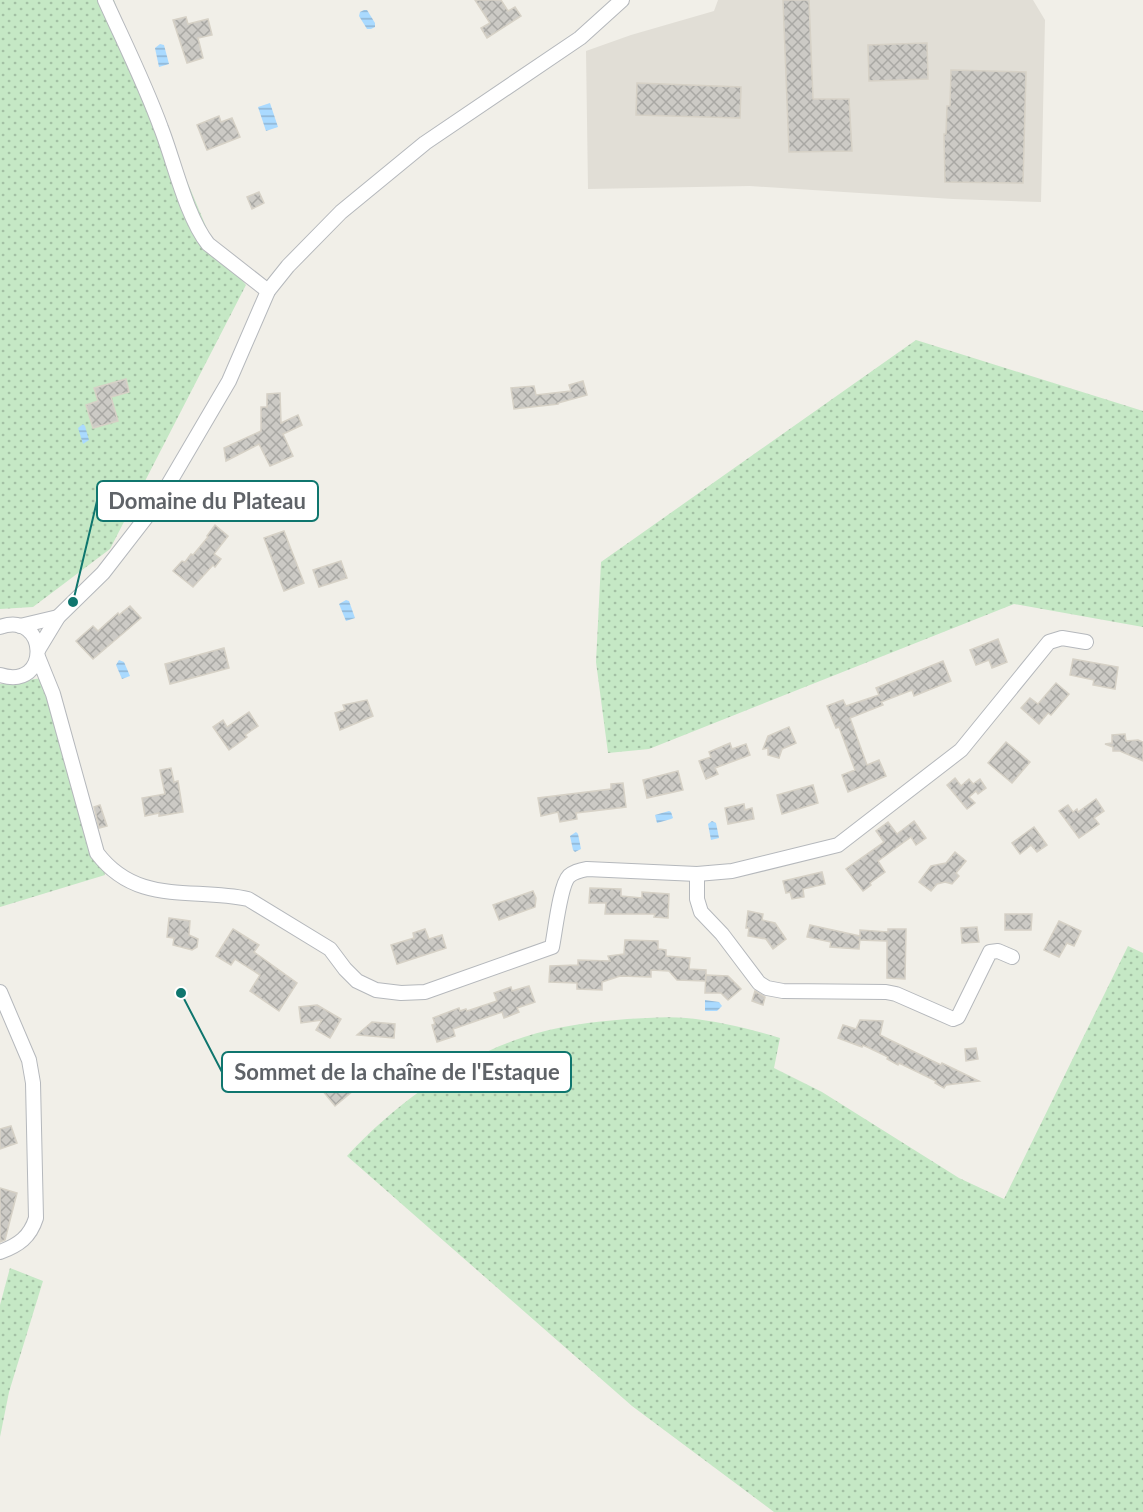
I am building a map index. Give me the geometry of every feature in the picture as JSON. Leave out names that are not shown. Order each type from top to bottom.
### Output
[{"type":"street","points":[[105,0],[161,127],[184,195],[202,237],[207,244],[268,291]]},
{"type":"street","points":[[0,676],[16,678],[31,669],[58,617],[103,573],[158,502],[229,381],[268,291],[288,266],[341,212],[426,143],[580,38],[622,0]]},
{"type":"street","points":[[1,626],[20,626],[58,617]]},
{"type":"street","points":[[20,626],[33,635],[49,681],[96,853],[106,866],[126,880],[150,890],[248,899],[330,949],[357,981],[376,990],[401,993],[425,992],[552,947],[562,893],[568,878],[577,871],[587,869],[697,874],[732,871],[838,845],[961,750],[1049,642],[1062,638],[1086,642]]},
{"type":"street","points":[[26,674],[49,681]]},
{"type":"street","points":[[697,874],[697,899],[701,912],[722,934],[751,975],[767,988],[783,991],[886,992],[896,994],[954,1019],[958,1017],[990,952],[998,951],[1012,957]]},
{"type":"street","points":[[0,992],[29,1060],[33,1083],[36,1218],[28,1235],[15,1246],[0,1252]]},
{"type":"shaded area","points":[[718,0],[1033,0],[1045,20],[1041,202],[953,199],[750,186],[588,189],[586,51],[631,35],[714,11]]},
{"type":"green space","points":[[0,0],[114,0],[127,38],[215,248],[246,285],[110,549],[33,607],[0,609]]},
{"type":"green space","points":[[916,340],[1143,411],[1143,627],[1014,604],[649,749],[608,753],[596,662],[601,562]]},
{"type":"green space","points":[[42,678],[105,875],[0,907],[0,684]]},
{"type":"green space","points":[[1128,946],[1143,953],[1143,1512],[774,1512],[632,1406],[347,1156],[385,1119],[428,1085],[499,1046],[536,1033],[575,1025],[627,1019],[679,1017],[722,1023],[780,1038],[774,1068],[822,1092],[959,1178],[1004,1199]]},
{"type":"green space","points":[[10,1268],[43,1281],[9,1392],[0,1437],[0,1305]]},
{"type":"water","points":[[367,10],[375,23],[375,27],[371,29],[367,29],[359,16]]},
{"type":"water","points":[[160,44],[164,45],[169,64],[159,67],[155,48]]},
{"type":"water","points":[[270,103],[278,127],[266,131],[258,107]]},
{"type":"water","points":[[83,424],[89,440],[83,444],[78,428]]},
{"type":"water","points":[[346,600],[349,601],[355,618],[346,621],[339,604]]},
{"type":"water","points":[[119,660],[124,662],[130,676],[122,679],[116,665]]},
{"type":"water","points":[[669,811],[673,818],[657,823],[655,815]]},
{"type":"water","points":[[712,821],[716,823],[719,838],[711,840],[708,824]]},
{"type":"water","points":[[576,832],[581,849],[575,852],[570,836]]},
{"type":"water","points":[[705,1000],[719,1002],[722,1006],[717,1011],[705,1011]]},
{"type":"building","points":[[475,0],[501,0],[508,11],[515,7],[521,16],[487,38],[481,28],[490,23]]},
{"type":"building","points":[[783,0],[809,0],[813,99],[849,99],[852,151],[789,152]]},
{"type":"building","points":[[186,17],[188,24],[208,19],[212,35],[198,38],[203,58],[187,63],[173,20]]},
{"type":"building","points":[[927,43],[928,79],[869,81],[868,45]]},
{"type":"building","points":[[951,70],[1026,72],[1023,183],[945,182],[944,134],[946,134],[947,106],[950,106]]},
{"type":"building","points":[[637,83],[741,87],[740,118],[636,115]]},
{"type":"building","points":[[219,116],[221,122],[232,118],[240,137],[207,150],[197,125]]},
{"type":"building","points":[[259,192],[264,203],[252,209],[247,197]]},
{"type":"building","points":[[126,379],[129,392],[111,397],[118,421],[93,428],[86,405],[98,401],[94,388]]},
{"type":"building","points":[[583,381],[587,395],[558,404],[514,409],[511,388],[534,386],[536,395],[571,391],[569,385]]},
{"type":"building","points":[[280,393],[281,423],[298,415],[302,425],[283,434],[293,456],[270,466],[259,444],[226,461],[224,448],[261,431],[261,407],[267,407],[267,394]]},
{"type":"building","points":[[215,525],[228,536],[214,554],[221,559],[193,587],[173,571],[182,561],[185,562],[191,554],[193,555]]},
{"type":"building","points":[[284,531],[304,583],[284,591],[264,538]]},
{"type":"building","points":[[341,561],[347,578],[319,587],[313,570]]},
{"type":"building","points":[[130,606],[141,618],[93,659],[76,641],[93,626],[98,631],[118,613],[119,615]]},
{"type":"building","points":[[998,639],[1007,662],[992,668],[989,660],[976,665],[970,650]]},
{"type":"building","points":[[224,648],[229,668],[170,684],[165,664]]},
{"type":"building","points":[[1073,659],[1118,667],[1115,689],[1093,685],[1094,680],[1070,675]]},
{"type":"building","points":[[943,661],[951,681],[914,696],[912,690],[881,702],[883,705],[850,718],[867,765],[879,760],[886,776],[848,792],[842,775],[855,770],[839,727],[836,728],[827,706],[843,700],[846,706],[879,695],[876,688]]},
{"type":"building","points":[[1056,683],[1069,694],[1051,715],[1048,713],[1039,724],[1021,708],[1030,698],[1038,704]]},
{"type":"building","points":[[367,700],[373,716],[340,730],[335,713],[345,710],[343,705]]},
{"type":"building","points":[[249,712],[258,726],[229,750],[213,727],[223,720],[227,727]]},
{"type":"building","points":[[789,727],[796,743],[782,749],[779,758],[768,755],[768,748],[763,749],[768,736]]},
{"type":"building","points":[[1125,734],[1126,741],[1143,742],[1143,761],[1120,751],[1113,751],[1113,747],[1105,744],[1112,743],[1112,735]]},
{"type":"building","points":[[1006,742],[1030,762],[1012,783],[988,763]]},
{"type":"building","points":[[730,743],[732,749],[746,744],[750,755],[715,768],[718,774],[706,779],[699,761],[711,757],[709,752]]},
{"type":"building","points":[[171,768],[174,782],[178,781],[183,812],[145,816],[142,798],[165,794],[160,770]]},
{"type":"building","points":[[678,771],[683,790],[647,798],[643,780]]},
{"type":"building","points":[[955,778],[961,786],[969,779],[973,784],[980,779],[986,788],[978,794],[976,791],[969,797],[975,803],[967,809],[947,785]]},
{"type":"building","points":[[623,783],[626,807],[576,813],[577,819],[560,822],[558,812],[541,816],[538,798],[611,789],[611,784]]},
{"type":"building","points":[[813,785],[818,803],[782,814],[777,795]]},
{"type":"building","points":[[1096,799],[1104,811],[1094,818],[1099,824],[1079,838],[1059,811],[1068,805],[1073,812],[1077,809],[1078,812]]},
{"type":"building","points":[[744,804],[745,810],[752,808],[754,819],[728,824],[725,808]]},
{"type":"building","points":[[100,805],[107,826],[99,828],[94,807]]},
{"type":"building","points":[[914,821],[926,838],[916,845],[911,837],[878,861],[885,872],[863,891],[846,869],[884,842],[876,831],[888,822],[897,834]]},
{"type":"building","points":[[1034,827],[1047,845],[1037,852],[1031,845],[1020,854],[1012,843]]},
{"type":"building","points":[[955,852],[966,861],[956,873],[959,876],[952,884],[945,882],[937,884],[931,891],[919,882],[931,866],[946,863]]},
{"type":"building","points":[[822,872],[825,884],[803,889],[804,897],[792,899],[790,892],[786,893],[783,881]]},
{"type":"building","points":[[590,888],[621,889],[621,896],[642,898],[642,892],[669,894],[668,918],[654,917],[655,914],[605,914],[606,903],[589,903]]},
{"type":"building","points":[[533,891],[536,898],[535,907],[499,920],[493,905]]},
{"type":"building","points":[[748,911],[763,914],[762,920],[775,923],[786,939],[773,949],[766,939],[748,936],[749,928],[746,928]]},
{"type":"building","points":[[1005,914],[1032,914],[1031,930],[1005,930]]},
{"type":"building","points":[[169,918],[190,921],[189,935],[198,939],[197,947],[192,950],[173,945],[174,938],[167,937]]},
{"type":"building","points":[[1059,921],[1081,931],[1074,946],[1067,943],[1059,957],[1044,950]]},
{"type":"building","points":[[810,925],[860,936],[860,930],[888,932],[888,929],[906,929],[905,979],[887,978],[887,941],[860,940],[859,949],[830,947],[831,942],[807,937]]},
{"type":"building","points":[[977,927],[979,942],[962,943],[961,928]]},
{"type":"building","points":[[233,929],[259,945],[254,952],[297,983],[279,1011],[250,991],[260,975],[235,959],[231,965],[216,956]]},
{"type":"building","points":[[425,929],[429,939],[442,935],[446,948],[397,964],[391,945],[414,938],[413,933]]},
{"type":"building","points":[[625,940],[658,941],[658,949],[666,950],[666,956],[690,958],[689,969],[706,970],[706,981],[677,980],[669,971],[651,970],[651,977],[620,976],[602,982],[602,990],[577,989],[577,983],[549,982],[550,966],[578,965],[578,960],[610,961],[608,956],[624,954]]},
{"type":"building","points":[[706,975],[728,976],[741,989],[728,1000],[721,993],[705,993]]},
{"type":"building","points":[[529,986],[535,1002],[517,1008],[519,1012],[504,1018],[502,1012],[453,1029],[455,1036],[437,1042],[432,1025],[435,1024],[433,1018],[459,1008],[460,1011],[466,1009],[467,1011],[497,1001],[494,993],[511,987],[512,991]]},
{"type":"building","points":[[755,991],[765,997],[763,1005],[752,1001]]},
{"type":"building","points":[[317,1005],[341,1019],[330,1038],[316,1030],[322,1020],[301,1023],[299,1007]]},
{"type":"building","points":[[860,1020],[883,1021],[880,1035],[979,1081],[946,1085],[944,1088],[935,1083],[936,1081],[899,1063],[898,1065],[887,1059],[888,1057],[863,1045],[862,1047],[838,1038],[843,1025],[856,1029]]},
{"type":"building","points":[[372,1022],[395,1024],[394,1038],[357,1035]]},
{"type":"building","points":[[976,1048],[978,1059],[966,1061],[965,1049]]},
{"type":"building","points":[[344,1059],[357,1076],[347,1084],[353,1091],[335,1106],[318,1085],[336,1071],[333,1068]]},
{"type":"building","points":[[11,1126],[17,1143],[0,1149],[0,1129]]},
{"type":"building","points":[[0,1188],[17,1193],[5,1240],[0,1242]]},
{"type":"place","name":"Domaine du Plateau","points":[[73,602]]},
{"type":"place","name":"Sommet de la chaîne de l'Estaque","points":[[181,993]]}]
